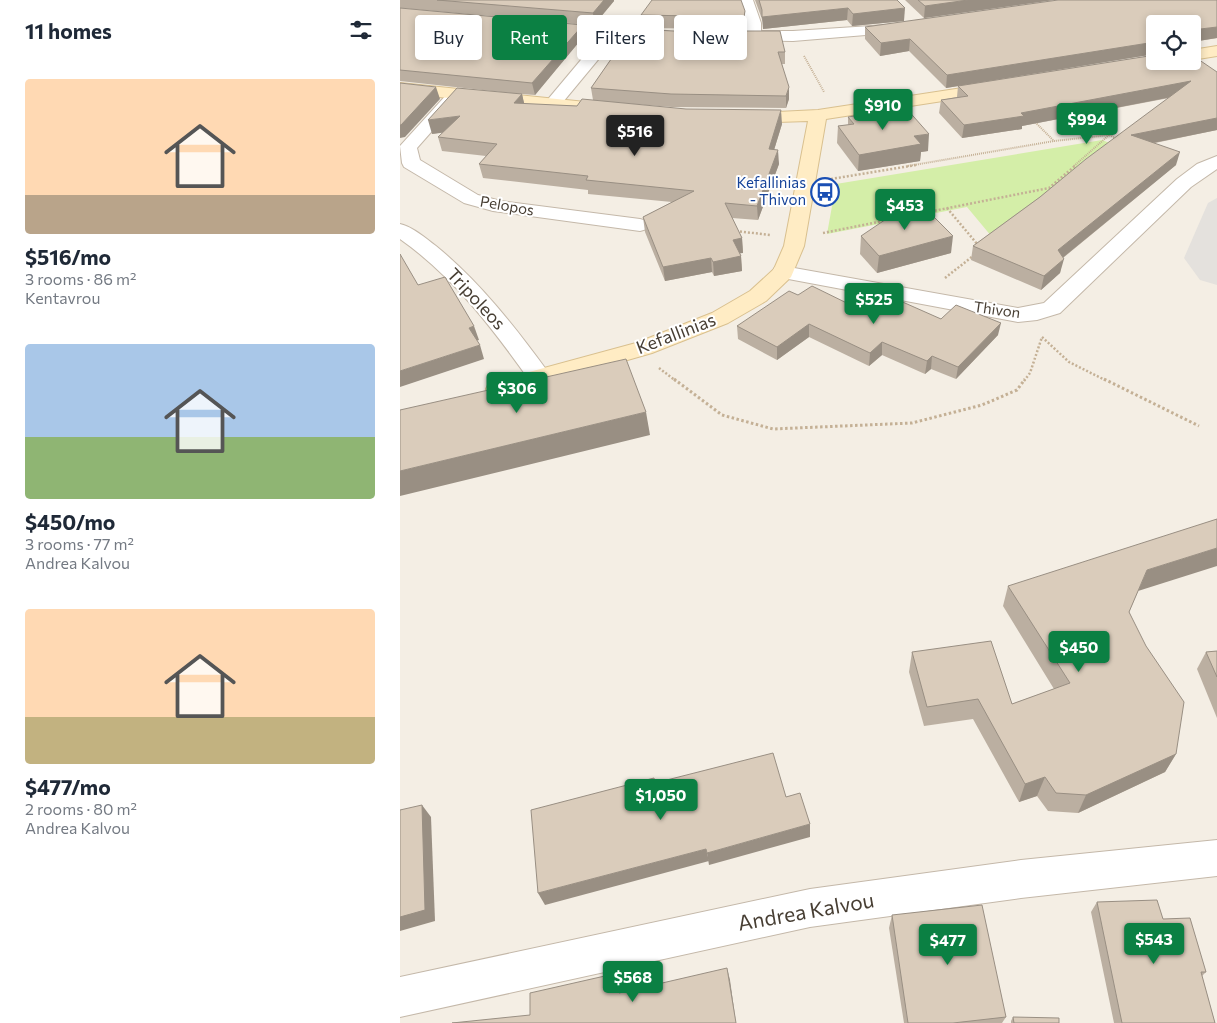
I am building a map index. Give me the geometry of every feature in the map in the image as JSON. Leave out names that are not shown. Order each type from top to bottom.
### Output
[{"type":"street","points":[[746,0],[754,23],[753,35]]},
{"type":"street","points":[[747,35],[793,36],[871,32],[914,19]]},
{"type":"street","points":[[1201,53],[1217,50]]},
{"type":"street","points":[[552,104],[589,60]]},
{"type":"street","points":[[727,117],[826,114],[1008,86]]},
{"type":"street","points":[[400,88],[630,112]]},
{"type":"street","name":"Pelopos","points":[[456,94],[408,147],[411,163],[471,199],[500,207],[640,225]]},
{"type":"street","name":"Kefallinias","points":[[477,395],[644,348],[720,318],[758,296],[783,272],[796,238],[806,184],[826,114]]},
{"type":"street","name":"Thivon","points":[[783,272],[1018,315],[1037,313],[1052,308],[1184,183],[1204,168],[1217,162]]},
{"type":"street","name":"Tripoleos","points":[[404,237],[457,276],[498,320],[540,378]]},
{"type":"street","name":"Andrea Kalvou","points":[[400,997],[810,908],[1021,879],[1217,858]]},
{"type":"path","points":[[793,36],[826,114]]},
{"type":"path","points":[[919,214],[1049,188],[1108,136]]},
{"type":"path","points":[[806,184],[1054,140],[1108,136],[1126,142]]},
{"type":"path","points":[[947,208],[982,250]]},
{"type":"path","points":[[730,230],[796,238],[890,219]]},
{"type":"path","points":[[920,297],[974,256]]},
{"type":"path","points":[[1018,315],[1069,362],[1199,426]]},
{"type":"path","points":[[644,348],[661,370],[722,415],[773,428],[912,422],[982,405],[1017,390],[1030,373],[1042,337]]},
{"type":"green space","points":[[1102,140],[1115,145],[997,243],[967,207],[827,234],[836,184]]},
{"type":"shaded area","points":[[1217,198],[1217,285],[1200,280],[1184,258],[1208,203]]},
{"type":"building","points":[[437,0],[604,0],[593,13]]},
{"type":"building","points":[[652,0],[741,0],[745,11],[744,15],[641,15]]},
{"type":"building","points":[[759,0],[897,0],[905,8],[853,14],[848,8],[762,17]]},
{"type":"building","points":[[918,0],[968,0],[925,6]]},
{"type":"building","points":[[1058,0],[1217,0],[1217,27],[1201,29],[1201,15],[1146,15],[1146,43],[947,75],[910,39],[881,43],[865,27]]},
{"type":"building","points":[[400,8],[475,15],[415,15],[415,60],[482,60],[482,16],[492,17],[492,60],[552,60],[532,83],[400,70]]},
{"type":"building","points":[[567,24],[577,24],[577,32],[567,43]]},
{"type":"building","points":[[664,31],[674,31],[674,60],[747,60],[747,31],[780,31],[785,52],[778,52],[789,87],[786,96],[671,94],[591,88],[610,60],[664,60]]},
{"type":"building","points":[[1146,56],[1146,70],[1201,70],[1201,61],[1217,72],[1217,118],[1131,135],[1180,152],[1058,250],[1064,259],[1044,276],[973,246],[1191,81],[1021,113],[1024,116],[964,125],[941,100],[968,96],[958,86]]},
{"type":"building","points":[[400,83],[436,87],[401,125],[400,125]]},
{"type":"building","points":[[457,88],[522,94],[514,103],[577,106],[582,99],[686,109],[781,110],[769,149],[778,150],[757,206],[725,203],[742,238],[733,240],[741,256],[713,262],[711,258],[663,267],[643,217],[694,191],[586,180],[588,176],[479,164],[497,144],[438,137],[460,116],[428,120]]},
{"type":"building","points":[[906,108],[929,134],[914,136],[921,144],[859,155],[838,126],[854,124],[848,117]]},
{"type":"building","points":[[916,203],[929,216],[932,215],[953,236],[879,256],[861,236],[907,205]]},
{"type":"building","points":[[400,254],[418,285],[445,277],[474,326],[469,328],[480,345],[400,371]]},
{"type":"building","points":[[812,286],[859,309],[880,292],[941,319],[956,305],[1001,323],[958,367],[932,356],[927,361],[882,342],[870,353],[809,324],[777,347],[737,326],[789,291],[798,295]]},
{"type":"building","points":[[626,359],[646,412],[400,471],[400,410]]},
{"type":"building","points":[[1217,519],[1217,548],[1147,570],[1129,612],[1146,646],[1184,702],[1176,754],[1086,795],[1056,793],[1045,777],[1025,784],[978,699],[927,707],[912,652],[991,641],[1012,704],[1070,683],[1008,586]]},
{"type":"building","points":[[1217,651],[1217,677],[1206,652]]},
{"type":"building","points":[[773,753],[786,797],[800,793],[810,824],[707,853],[706,849],[538,893],[531,810],[654,778],[655,783]]},
{"type":"building","points":[[422,805],[425,910],[400,917],[400,810]]},
{"type":"building","points":[[1157,900],[1163,919],[1190,918],[1206,972],[1201,972],[1215,1023],[1122,1023],[1097,902]]},
{"type":"building","points":[[982,905],[1006,1017],[953,1023],[908,1023],[892,915]]},
{"type":"building","points":[[727,968],[736,1023],[452,1023],[530,1015],[530,993],[618,973],[619,993]]},
{"type":"building","points":[[1013,1017],[1059,1018],[1059,1023],[1014,1023]]},
{"type":"place","name":"Kefallinias - Thivon","points":[[825,192]]}]
